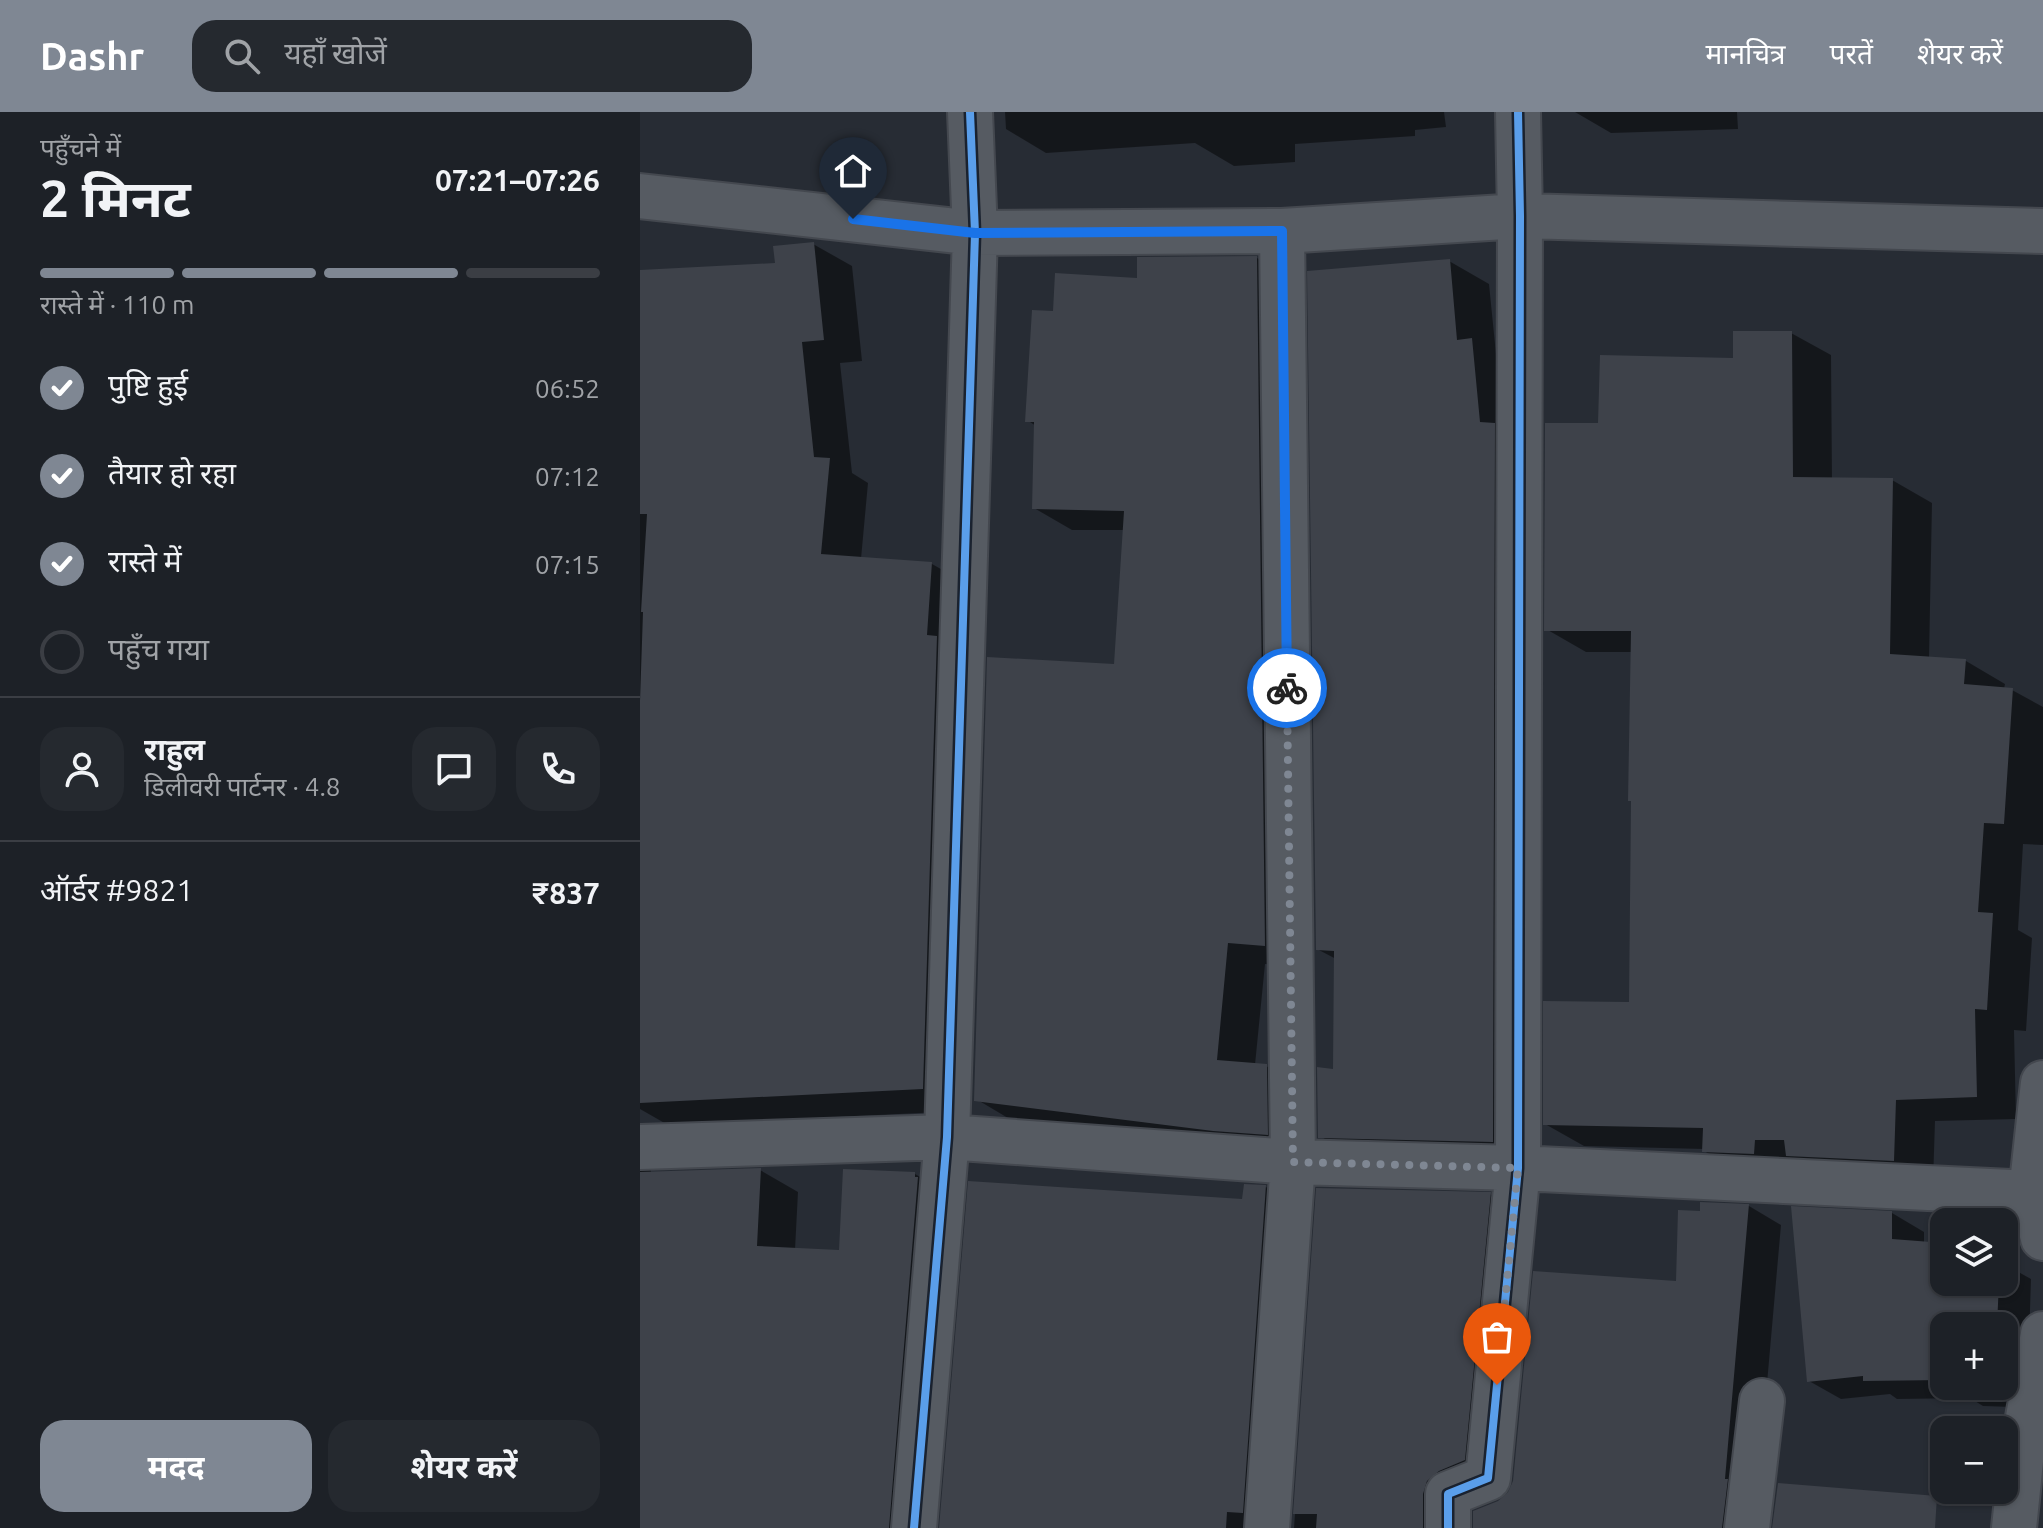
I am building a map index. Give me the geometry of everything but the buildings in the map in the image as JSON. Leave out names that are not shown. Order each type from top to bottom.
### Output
[{"type":"street","points":[[914,1528],[947,1137],[975,233],[970,112]]},
{"type":"street","points":[[1448,1528],[1448,1494],[1488,1478],[1518,1168],[1518,112]]},
{"type":"street","points":[[640,196],[975,233],[1282,231],[1520,216],[2043,231]]},
{"type":"street","points":[[1267,1528],[1293,1162],[1282,231]]},
{"type":"street","points":[[2043,1083],[2031,1193],[2043,1238]]},
{"type":"street","points":[[640,1147],[947,1137],[1293,1162],[1518,1168],[2031,1193]]},
{"type":"street","points":[[2014,1528],[2022,1451],[2043,1334]]},
{"type":"street","points":[[1747,1528],[1762,1401]]},
{"type":"cycle path","points":[[914,1528],[947,1137],[975,233],[970,112]]},
{"type":"cycle path","points":[[1448,1528],[1448,1494],[1488,1478],[1518,1168],[1518,112]]},
{"type":"way so far","points":[[1287,688],[1293,1162],[1518,1168],[1497,1385]]},
{"type":"route","points":[[853,219],[975,233],[1282,231],[1287,688]]}]
